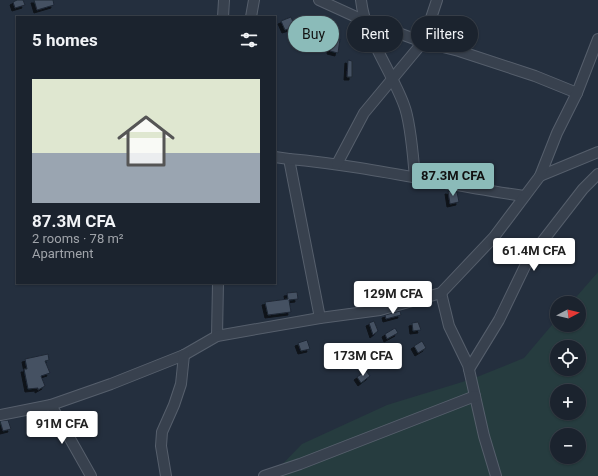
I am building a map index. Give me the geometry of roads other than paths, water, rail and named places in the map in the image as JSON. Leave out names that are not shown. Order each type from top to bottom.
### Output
[{"type":"street","points":[[223,16],[224,0]]},
{"type":"street","points":[[251,16],[254,0]]},
{"type":"street","points":[[319,0],[354,16]]},
{"type":"street","points":[[362,0],[364,16]]},
{"type":"street","points":[[432,16],[437,0]]},
{"type":"street","points":[[0,415],[51,405],[111,384],[184,355],[217,336],[320,318],[380,310],[441,293],[494,237],[540,176],[557,133],[577,93],[598,39]]},
{"type":"street","points":[[380,52],[393,77],[406,114],[414,178]]},
{"type":"street","points":[[337,164],[364,114],[414,52]]},
{"type":"street","points":[[462,52],[527,73],[577,93]]},
{"type":"street","points":[[540,176],[598,152]]},
{"type":"street","points":[[276,157],[337,164],[524,196]]},
{"type":"street","points":[[289,158],[320,318]]},
{"type":"street","points":[[469,369],[499,320],[528,260],[583,189],[598,174]]},
{"type":"street","points":[[217,336],[218,284]]},
{"type":"street","points":[[441,293],[449,326],[469,369],[484,436],[496,476]]},
{"type":"street","points":[[166,476],[161,446],[162,432],[181,384],[184,355]]},
{"type":"street","points":[[264,476],[300,464],[475,396]]},
{"type":"street","points":[[51,405],[91,476]]}]
